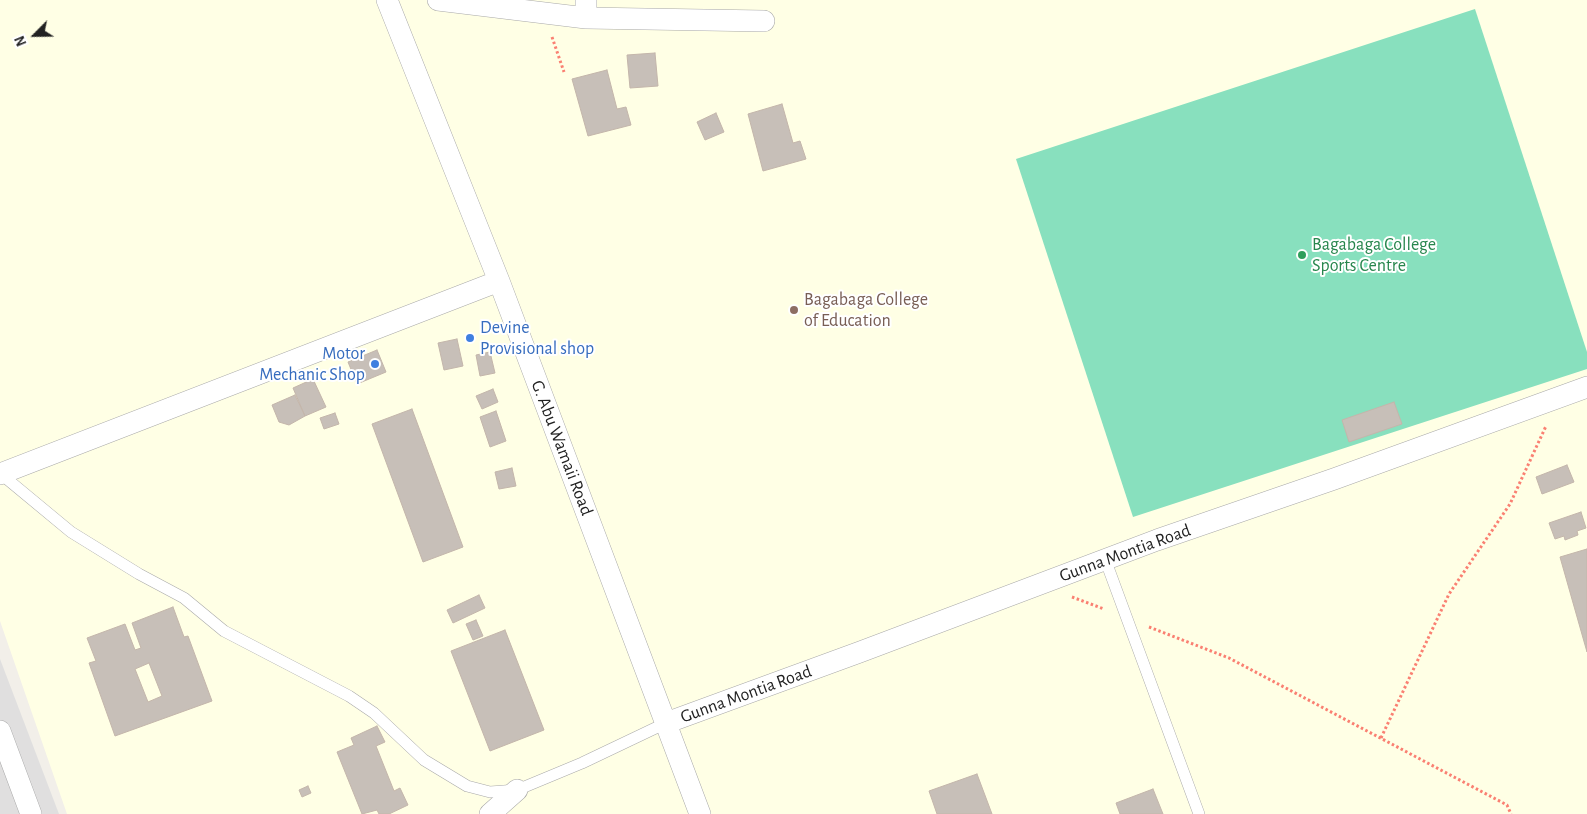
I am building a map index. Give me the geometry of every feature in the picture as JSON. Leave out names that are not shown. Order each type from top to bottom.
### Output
[{"type":"street","name":"G. Abu Wamaii Road","points":[[387,0],[500,281],[700,814]]},
{"type":"street","points":[[438,0],[543,12],[586,9],[764,22]]},
{"type":"street","points":[[0,474],[500,281]]},
{"type":"street","name":"Gunna Montia Road","points":[[666,723],[1105,559],[1587,387]]},
{"type":"street","points":[[0,731],[31,814]]},
{"type":"street","points":[[490,814],[517,790]]},
{"type":"lane","points":[[0,474],[71,532],[139,574],[184,598],[224,630],[349,696],[374,713],[424,760],[467,786],[490,792],[517,790],[582,763],[666,723]]},
{"type":"lane","points":[[1105,559],[1200,814]]},
{"type":"path","points":[[543,12],[564,72]]},
{"type":"path","points":[[1381,738],[1449,594],[1510,504],[1548,423]]},
{"type":"path","points":[[1039,584],[1229,658],[1508,805],[1511,814]]},
{"type":"shaded area","name":"Bagabaga College of Education","points":[[0,0],[1587,0],[1587,814],[67,814],[0,621]]},
{"type":"shaded area","points":[[0,659],[59,814],[0,814]]},
{"type":"green space","name":"Bagabaga College Sports Centre","points":[[1475,9],[1587,352],[1587,369],[1133,517],[1016,159]]},
{"type":"building","points":[[655,53],[658,86],[630,88],[627,55]]},
{"type":"building","points":[[607,70],[617,109],[626,107],[631,125],[588,136],[572,79]]},
{"type":"building","points":[[782,104],[793,143],[800,141],[806,159],[763,171],[748,114]]},
{"type":"building","points":[[716,113],[724,132],[705,140],[697,122]]},
{"type":"building","points":[[457,339],[463,366],[444,370],[438,343]]},
{"type":"building","points":[[377,350],[386,372],[357,384],[348,362]]},
{"type":"building","points":[[490,352],[495,373],[480,376],[476,355]]},
{"type":"building","points":[[313,379],[326,407],[305,416],[293,388]]},
{"type":"building","points":[[493,389],[498,402],[482,409],[476,396]]},
{"type":"building","points":[[295,395],[305,416],[289,425],[279,422],[272,405]]},
{"type":"building","points":[[1394,402],[1402,424],[1349,442],[1342,420]]},
{"type":"building","points":[[412,409],[463,547],[423,562],[372,424]]},
{"type":"building","points":[[496,411],[506,441],[490,447],[480,417]]},
{"type":"building","points":[[335,413],[339,424],[324,429],[320,418]]},
{"type":"building","points":[[1567,465],[1574,482],[1542,494],[1536,477]]},
{"type":"building","points":[[512,468],[516,486],[499,489],[495,472]]},
{"type":"building","points":[[1581,512],[1586,528],[1577,531],[1578,535],[1565,540],[1564,536],[1555,539],[1549,523]]},
{"type":"building","points":[[1587,549],[1587,652],[1560,557]]},
{"type":"building","points":[[479,595],[485,608],[453,623],[447,610]]},
{"type":"building","points":[[173,607],[184,637],[188,636],[212,701],[115,736],[89,663],[96,661],[87,638],[125,624],[135,650],[141,648],[132,623]],"holes":[[[149,663],[162,696],[148,702],[135,669]]]},
{"type":"building","points":[[476,620],[483,636],[473,640],[466,624]]},
{"type":"building","points":[[505,630],[544,730],[490,751],[451,651]]},
{"type":"building","points":[[377,726],[385,742],[376,746],[394,791],[400,788],[408,805],[389,814],[379,814],[377,810],[362,814],[337,752],[354,745],[351,738]]},
{"type":"building","points":[[977,774],[992,814],[937,814],[929,791]]},
{"type":"building","points":[[308,786],[311,793],[302,797],[299,790]]},
{"type":"building","points":[[1153,789],[1163,814],[1120,814],[1116,803]]},
{"type":"place","name":"Bagabaga College Sports Centre","points":[[1302,255]]},
{"type":"place","name":"Bagabaga College of Education","points":[[794,310]]},
{"type":"place","name":"Devine Provisional shop","points":[[470,338]]},
{"type":"place","name":"Motor Mechanic Shop","points":[[375,364]]}]
